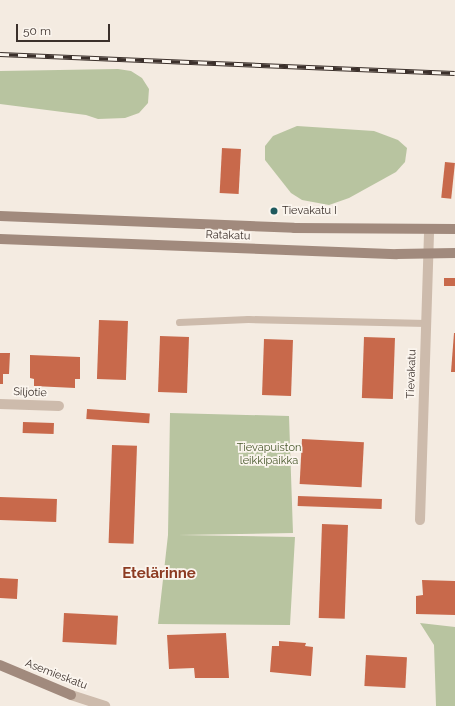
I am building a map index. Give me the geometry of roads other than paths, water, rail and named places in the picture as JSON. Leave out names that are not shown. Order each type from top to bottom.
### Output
[{"type":"main road","name":"Ratakatu","points":[[0,216],[294,228],[455,229]]},
{"type":"main road","name":"Ratakatu","points":[[0,239],[429,254],[455,253]]},
{"type":"main road","name":"Asemieskatu","points":[[0,665],[71,695]]},
{"type":"street","name":"Tievakatu","points":[[420,520],[429,229]]},
{"type":"street","name":"Siljotie","points":[[0,404],[59,406]]},
{"type":"street","name":"Asemieskatu","points":[[71,695],[105,706]]},
{"type":"lane","points":[[179,322],[248,319],[426,323]]},
{"type":"railway","points":[[0,54],[455,73]]},
{"type":"place","name":"Tievakatu I","points":[[274,211]]},
{"type":"district","name":"Etelärinne","points":[[159,574]]},
{"type":"park label","name":"Tievapuiston leikkipaikka","points":[[269,455]]}]
